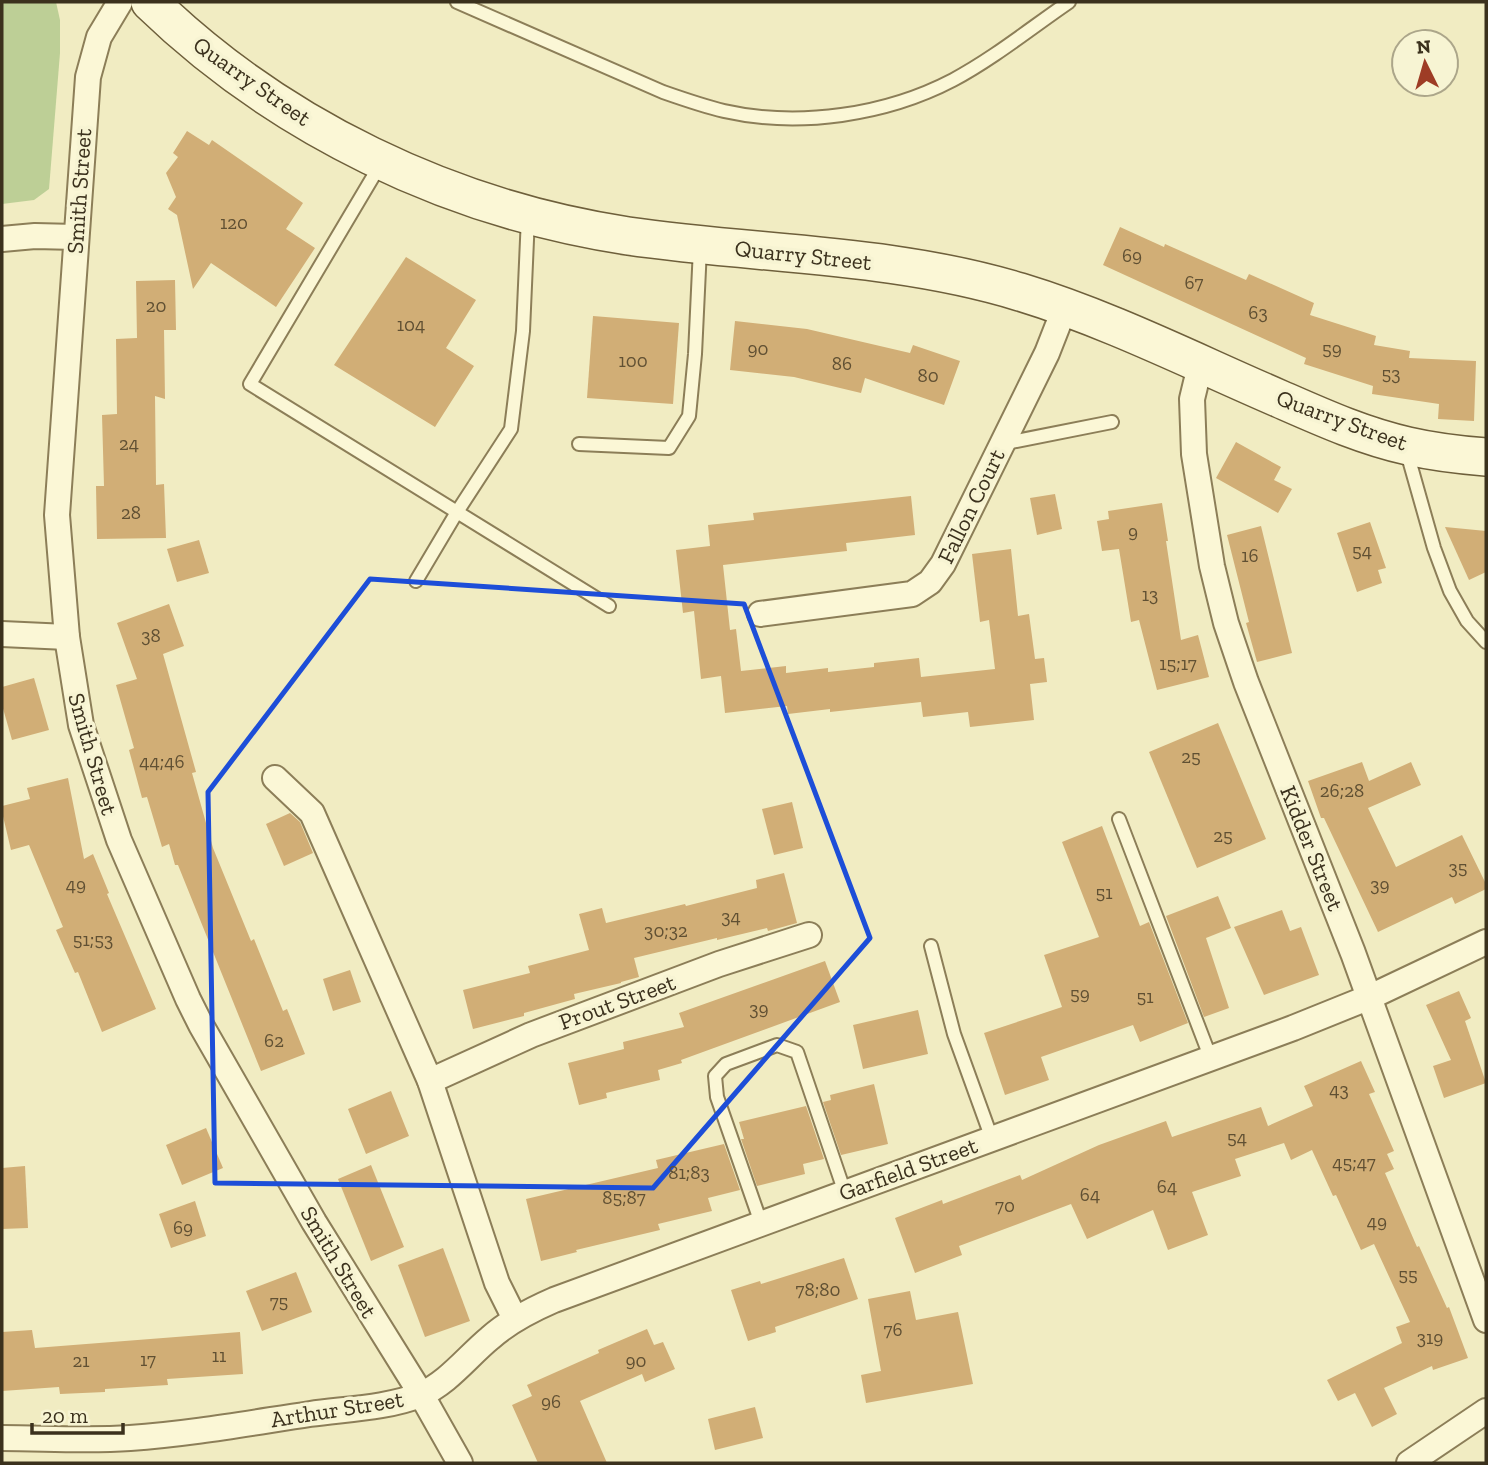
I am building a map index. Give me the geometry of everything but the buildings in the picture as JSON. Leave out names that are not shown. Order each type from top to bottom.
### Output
[{"type":"main road","name":"Quarry Street","points":[[150,2],[196,43],[259,91],[334,137],[382,162],[437,185],[528,215],[609,233],[904,266],[990,284],[1065,307],[1376,437],[1432,451],[1486,457]]},
{"type":"street","name":"Smith Street","points":[[120,2],[99,37],[90,63],[86,93],[57,515],[67,637],[76,702],[87,747],[119,840],[188,999],[314,1222],[421,1394]]},
{"type":"street","points":[[2,239],[35,236],[76,237]]},
{"type":"street","name":"Fallon Court","points":[[760,614],[902,596],[922,589],[930,582],[943,564],[1050,346],[1065,307]]},
{"type":"street","name":"Kidder Street","points":[[1203,365],[1198,373],[1192,399],[1192,433],[1212,566],[1226,623],[1246,682],[1370,997],[1486,1320]]},
{"type":"street","points":[[2,634],[67,637]]},
{"type":"street","points":[[275,778],[312,813],[430,1081],[497,1283],[515,1319]]},
{"type":"street","name":"Prout Street","points":[[430,1081],[531,1035],[719,964],[809,936]]},
{"type":"street","name":"Garfield Street","points":[[421,1394],[452,1374],[485,1342],[515,1319],[533,1309],[578,1290],[1305,1024],[1370,997],[1486,942]]},
{"type":"street","points":[[421,1394],[460,1463]]},
{"type":"street","name":"Arthur Street","points":[[2,1438],[106,1439],[155,1436],[382,1404],[421,1394]]},
{"type":"street","points":[[1409,1463],[1486,1411]]},
{"type":"lane","points":[[457,2],[686,100],[737,114],[797,118],[864,111],[930,90],[973,68],[1069,2]]},
{"type":"lane","points":[[382,162],[250,384],[610,606]]},
{"type":"lane","points":[[416,581],[457,512],[512,429],[523,331],[528,215]]},
{"type":"lane","points":[[579,443],[669,449],[689,416],[700,244]]},
{"type":"lane","points":[[1001,444],[1112,422]]},
{"type":"lane","points":[[1405,446],[1434,548],[1450,591],[1467,621],[1486,642]]},
{"type":"lane","points":[[1119,819],[1211,1059]]},
{"type":"lane","points":[[931,946],[954,1034],[992,1139]]},
{"type":"lane","points":[[761,1223],[718,1097],[715,1076],[726,1064],[777,1045],[797,1052],[845,1193]]},
{"type":"highlighted area","points":[[370,579],[744,604],[870,938],[653,1188],[215,1183],[208,792]]},
{"type":"green space","points":[[2,2],[56,2],[60,20],[60,53],[49,189],[34,200],[2,204]]}]
